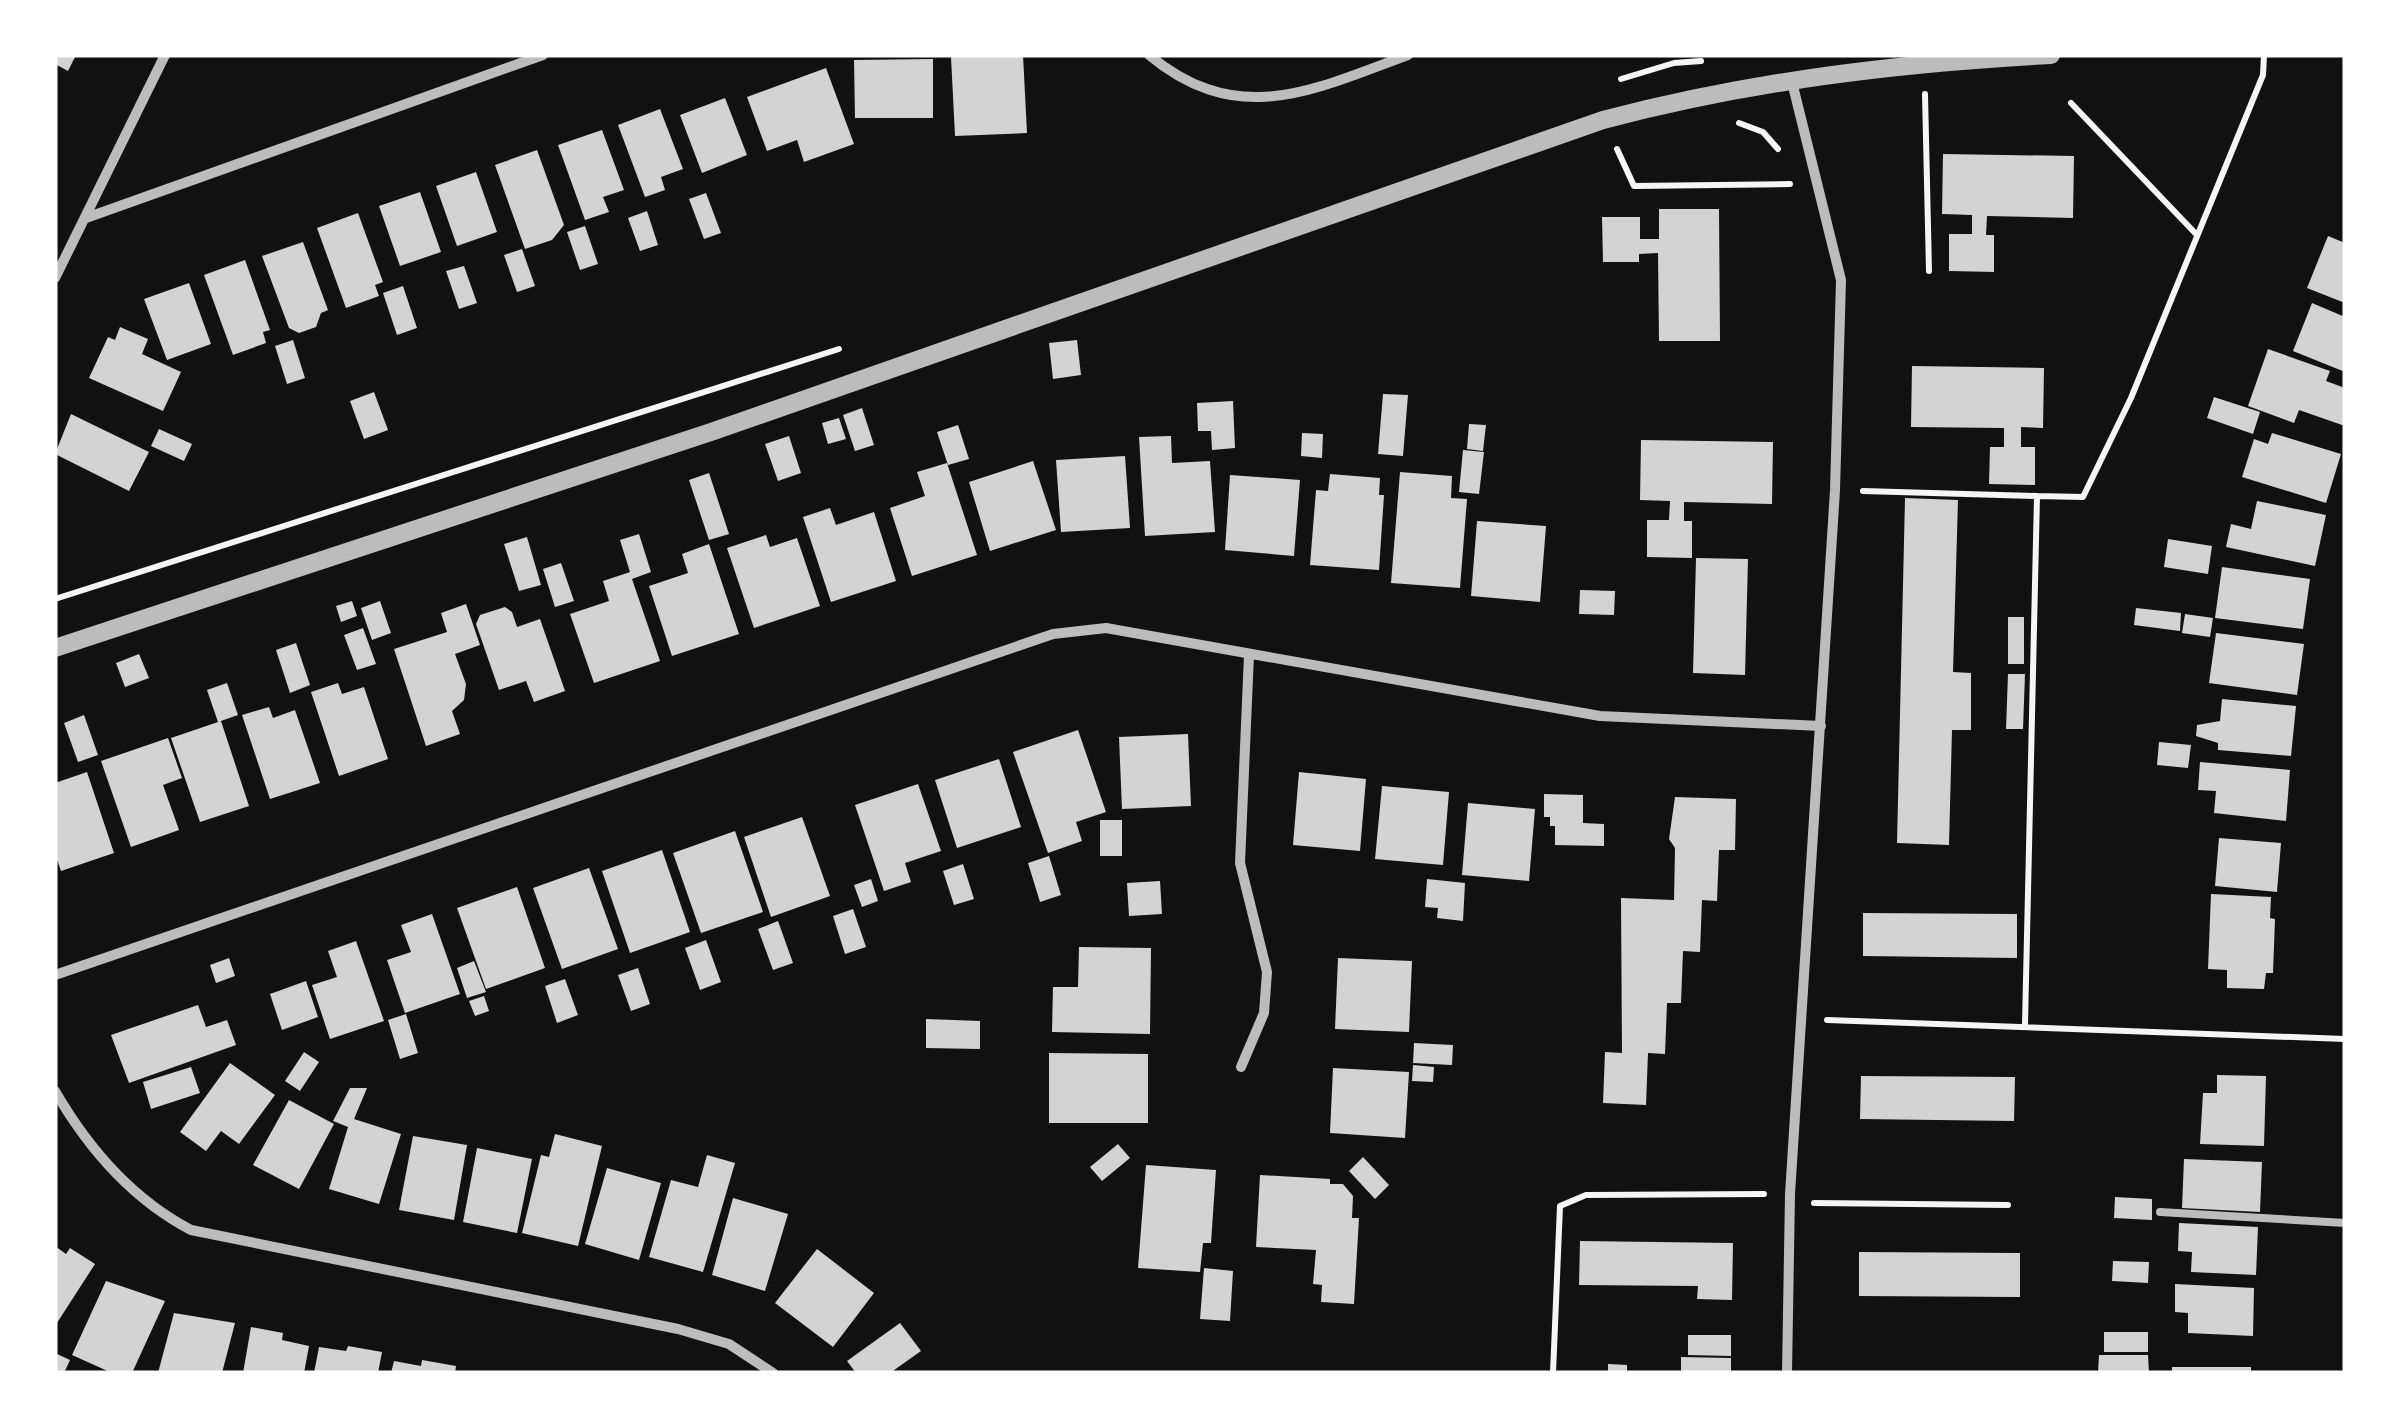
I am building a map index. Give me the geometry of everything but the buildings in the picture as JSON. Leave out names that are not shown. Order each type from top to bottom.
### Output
[{"type":"street","points":[[55,278],[165,55]]},
{"type":"street","points":[[86,218],[543,55]]},
{"type":"street","points":[[1149,55],[1176,78],[1223,95],[1258,100],[1315,89],[1408,55]]},
{"type":"street","points":[[55,648],[711,432],[1604,120],[1686,98],[1791,78],[1932,61],[2051,55]]},
{"type":"street","points":[[1787,1373],[1790,1198],[1835,490],[1841,280],[1791,78]]},
{"type":"street","points":[[55,974],[1054,634],[1106,628],[1600,716],[1821,726]]},
{"type":"street","points":[[1241,1067],[1264,1013],[1266,972],[1240,863],[1249,655]]},
{"type":"street","points":[[55,1090],[116,1175],[154,1209],[191,1230],[678,1329],[729,1344],[773,1373]]},
{"type":"lane","points":[[2160,1212],[2345,1223]]},
{"type":"path","points":[[1835,490],[2083,497],[2130,398],[2262,75],[2264,55]]},
{"type":"path","points":[[1604,86],[1672,59],[1716,60]]},
{"type":"path","points":[[1925,92],[1929,271]]},
{"type":"path","points":[[2071,103],[2196,234]]},
{"type":"path","points":[[1604,120],[1634,186],[1818,182]]},
{"type":"path","points":[[1732,120],[1763,132],[1781,152]]},
{"type":"path","points":[[1786,168],[1792,184]]},
{"type":"path","points":[[55,599],[844,348]]},
{"type":"path","points":[[2025,1024],[2037,496]]},
{"type":"path","points":[[1802,1019],[2025,1024],[2345,1039]]},
{"type":"path","points":[[1553,1373],[1560,1206],[1586,1194],[2008,1205]]}]
